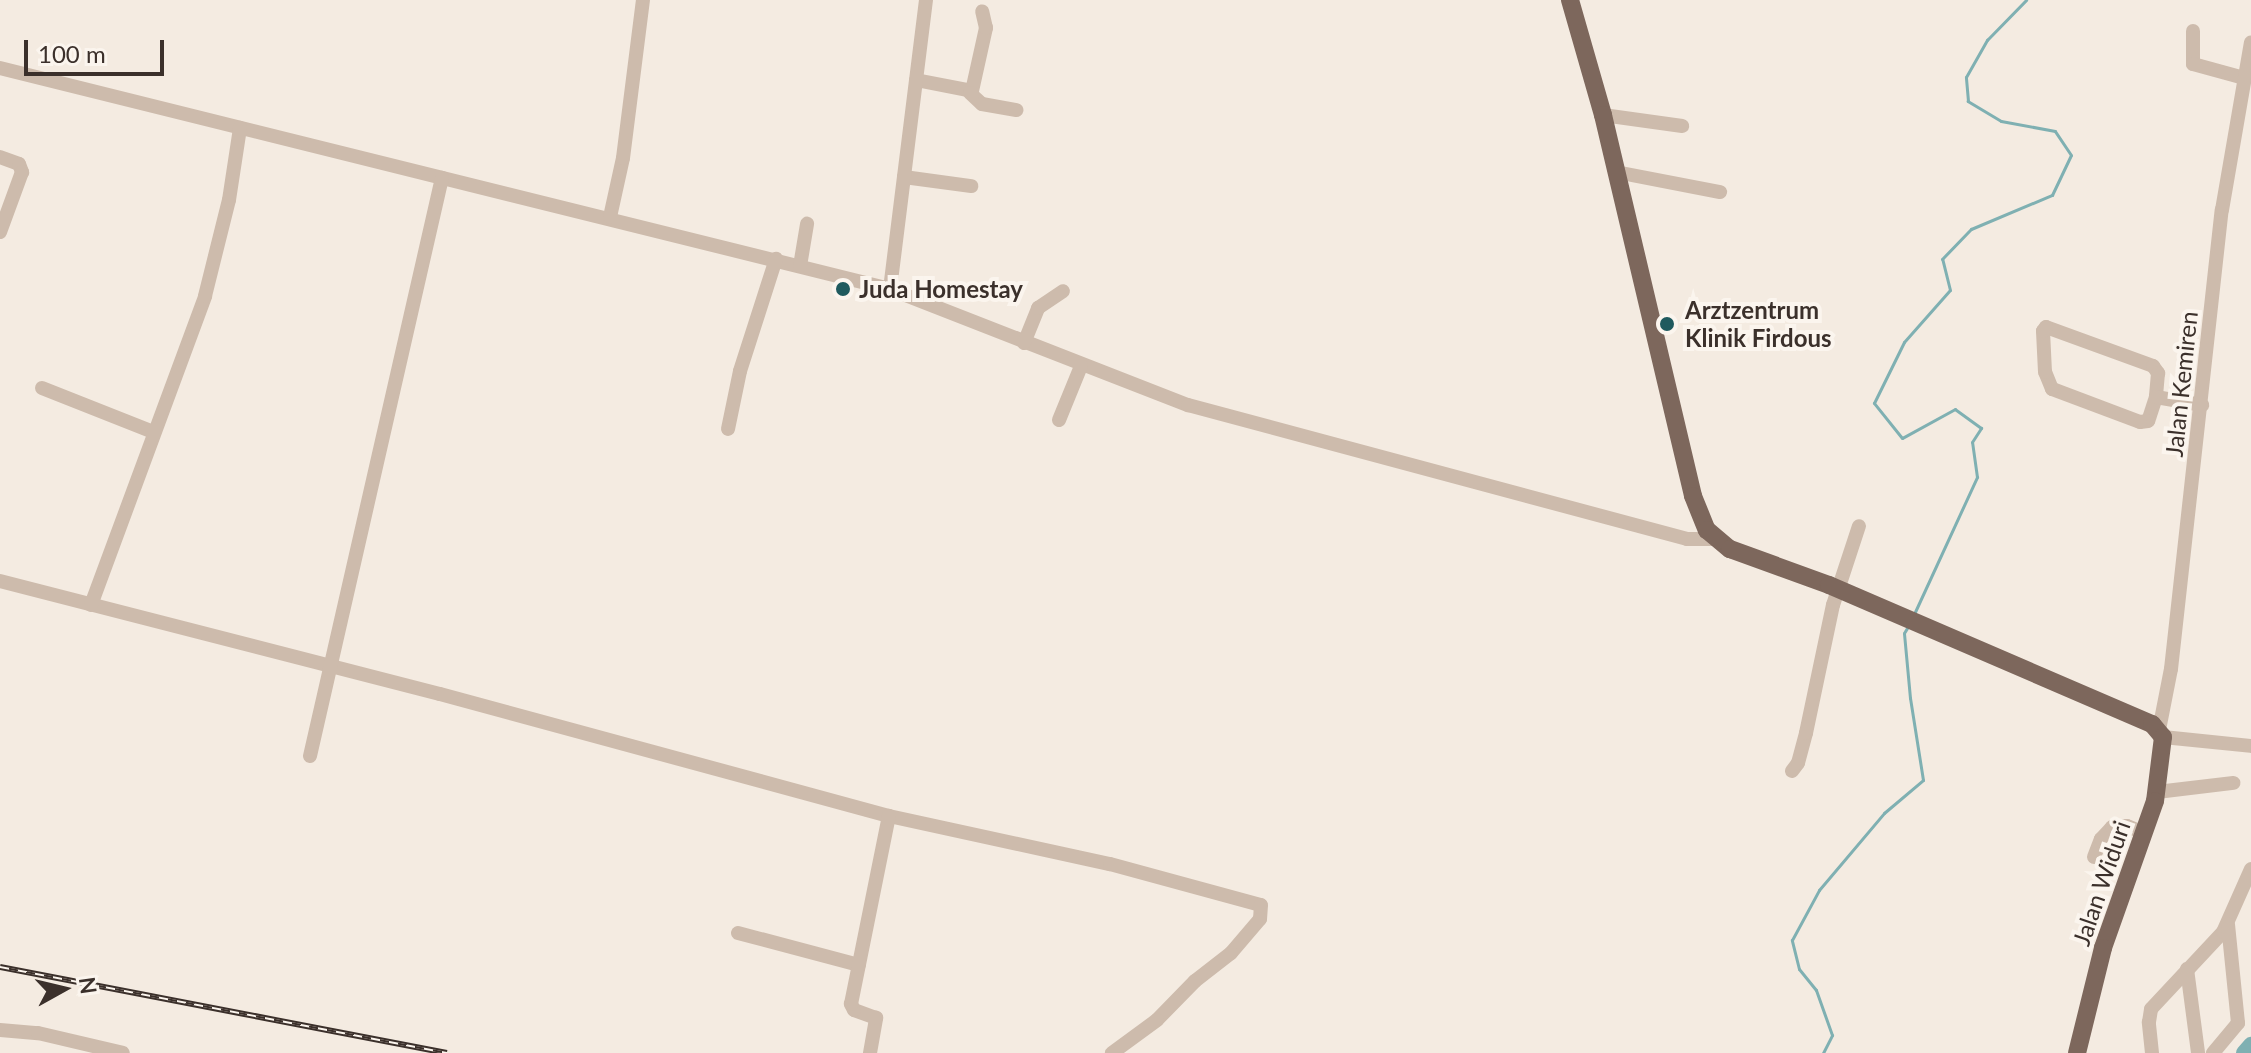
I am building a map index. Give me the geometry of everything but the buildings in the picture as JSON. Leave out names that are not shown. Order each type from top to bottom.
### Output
[{"type":"main road","points":[[1570,0],[1603,115],[1693,496],[1701,521],[1714,539],[1739,553],[1838,589],[1928,631],[2152,724],[2161,734]]},
{"type":"main road","name":"Jalan Widuri","points":[[2077,1053],[2088,998],[2136,830],[2158,788],[2161,734]]},
{"type":"street","points":[[610,217],[623,158],[643,0]]},
{"type":"street","points":[[890,289],[926,0]]},
{"type":"street","points":[[970,93],[986,28],[982,11]]},
{"type":"street","points":[[2193,31],[2193,64],[2244,78]]},
{"type":"street","name":"Jalan Kemiren","points":[[2161,734],[2202,405],[2222,210],[2251,42]]},
{"type":"street","points":[[0,68],[890,289],[1081,366],[1188,405],[1687,539],[1714,539]]},
{"type":"street","points":[[916,80],[970,93],[982,104],[1016,110]]},
{"type":"street","points":[[1603,115],[1682,126]]},
{"type":"street","points":[[91,605],[205,296],[229,200],[240,128]]},
{"type":"street","points":[[2234,137],[2251,140]]},
{"type":"street","points":[[0,157],[19,164],[22,172],[0,232]]},
{"type":"street","points":[[1616,172],[1720,192]]},
{"type":"street","points":[[904,177],[971,186]]},
{"type":"street","points":[[310,756],[328,665],[442,178]]},
{"type":"street","points":[[800,266],[807,224]]},
{"type":"street","points":[[728,429],[751,331],[776,259]]},
{"type":"street","points":[[1024,343],[1038,308],[1063,291]]},
{"type":"street","points":[[2044,328],[2153,366],[2158,373],[2156,397],[2152,416],[2145,422],[2052,389],[2045,379],[2044,328]]},
{"type":"street","points":[[1059,420],[1081,366]]},
{"type":"street","points":[[42,388],[153,432]]},
{"type":"street","points":[[2156,397],[2202,405]]},
{"type":"street","points":[[1792,771],[1798,763],[1824,641],[1859,526]]},
{"type":"street","points":[[0,581],[328,665],[889,816],[1110,864],[1261,905],[1260,919],[1231,953],[1195,981],[1157,1020],[1112,1053]]},
{"type":"street","points":[[2161,734],[2251,746]]},
{"type":"street","points":[[2158,788],[2233,783]]},
{"type":"street","points":[[870,1053],[876,1018],[854,1010],[851,1004],[889,816]]},
{"type":"street","points":[[2094,857],[2107,831],[2136,830]]},
{"type":"street","points":[[2152,1053],[2151,1009],[2228,924],[2251,869]]},
{"type":"street","points":[[2213,1053],[2238,1023],[2228,924]]},
{"type":"street","points":[[738,933],[859,965]]},
{"type":"street","points":[[2187,969],[2198,1053]]},
{"type":"street","points":[[0,1030],[38,1033],[123,1053]]},
{"type":"waterway","points":[[1914,614],[1977,477],[1972,442],[1981,428],[1955,409],[1902,438],[1874,403],[1904,342],[1950,290],[1942,259],[1971,229],[2052,195],[2071,155],[2055,131],[2001,121],[1968,101],[1966,77],[1987,40],[2026,0]]},
{"type":"waterway","points":[[1823,1053],[1832,1035],[1816,990],[1799,969],[1792,940],[1819,890],[1884,813],[1923,780],[1910,698],[1904,633],[1907,628]]},
{"type":"waterway","points":[[2244,1053],[2251,1045]]},
{"type":"railway","points":[[0,967],[447,1053]]},
{"type":"place","name":"Juda Homestay","points":[[843,289]]},
{"type":"place","name":"Arztzentrum Klinik Firdous","points":[[1667,324]]}]
